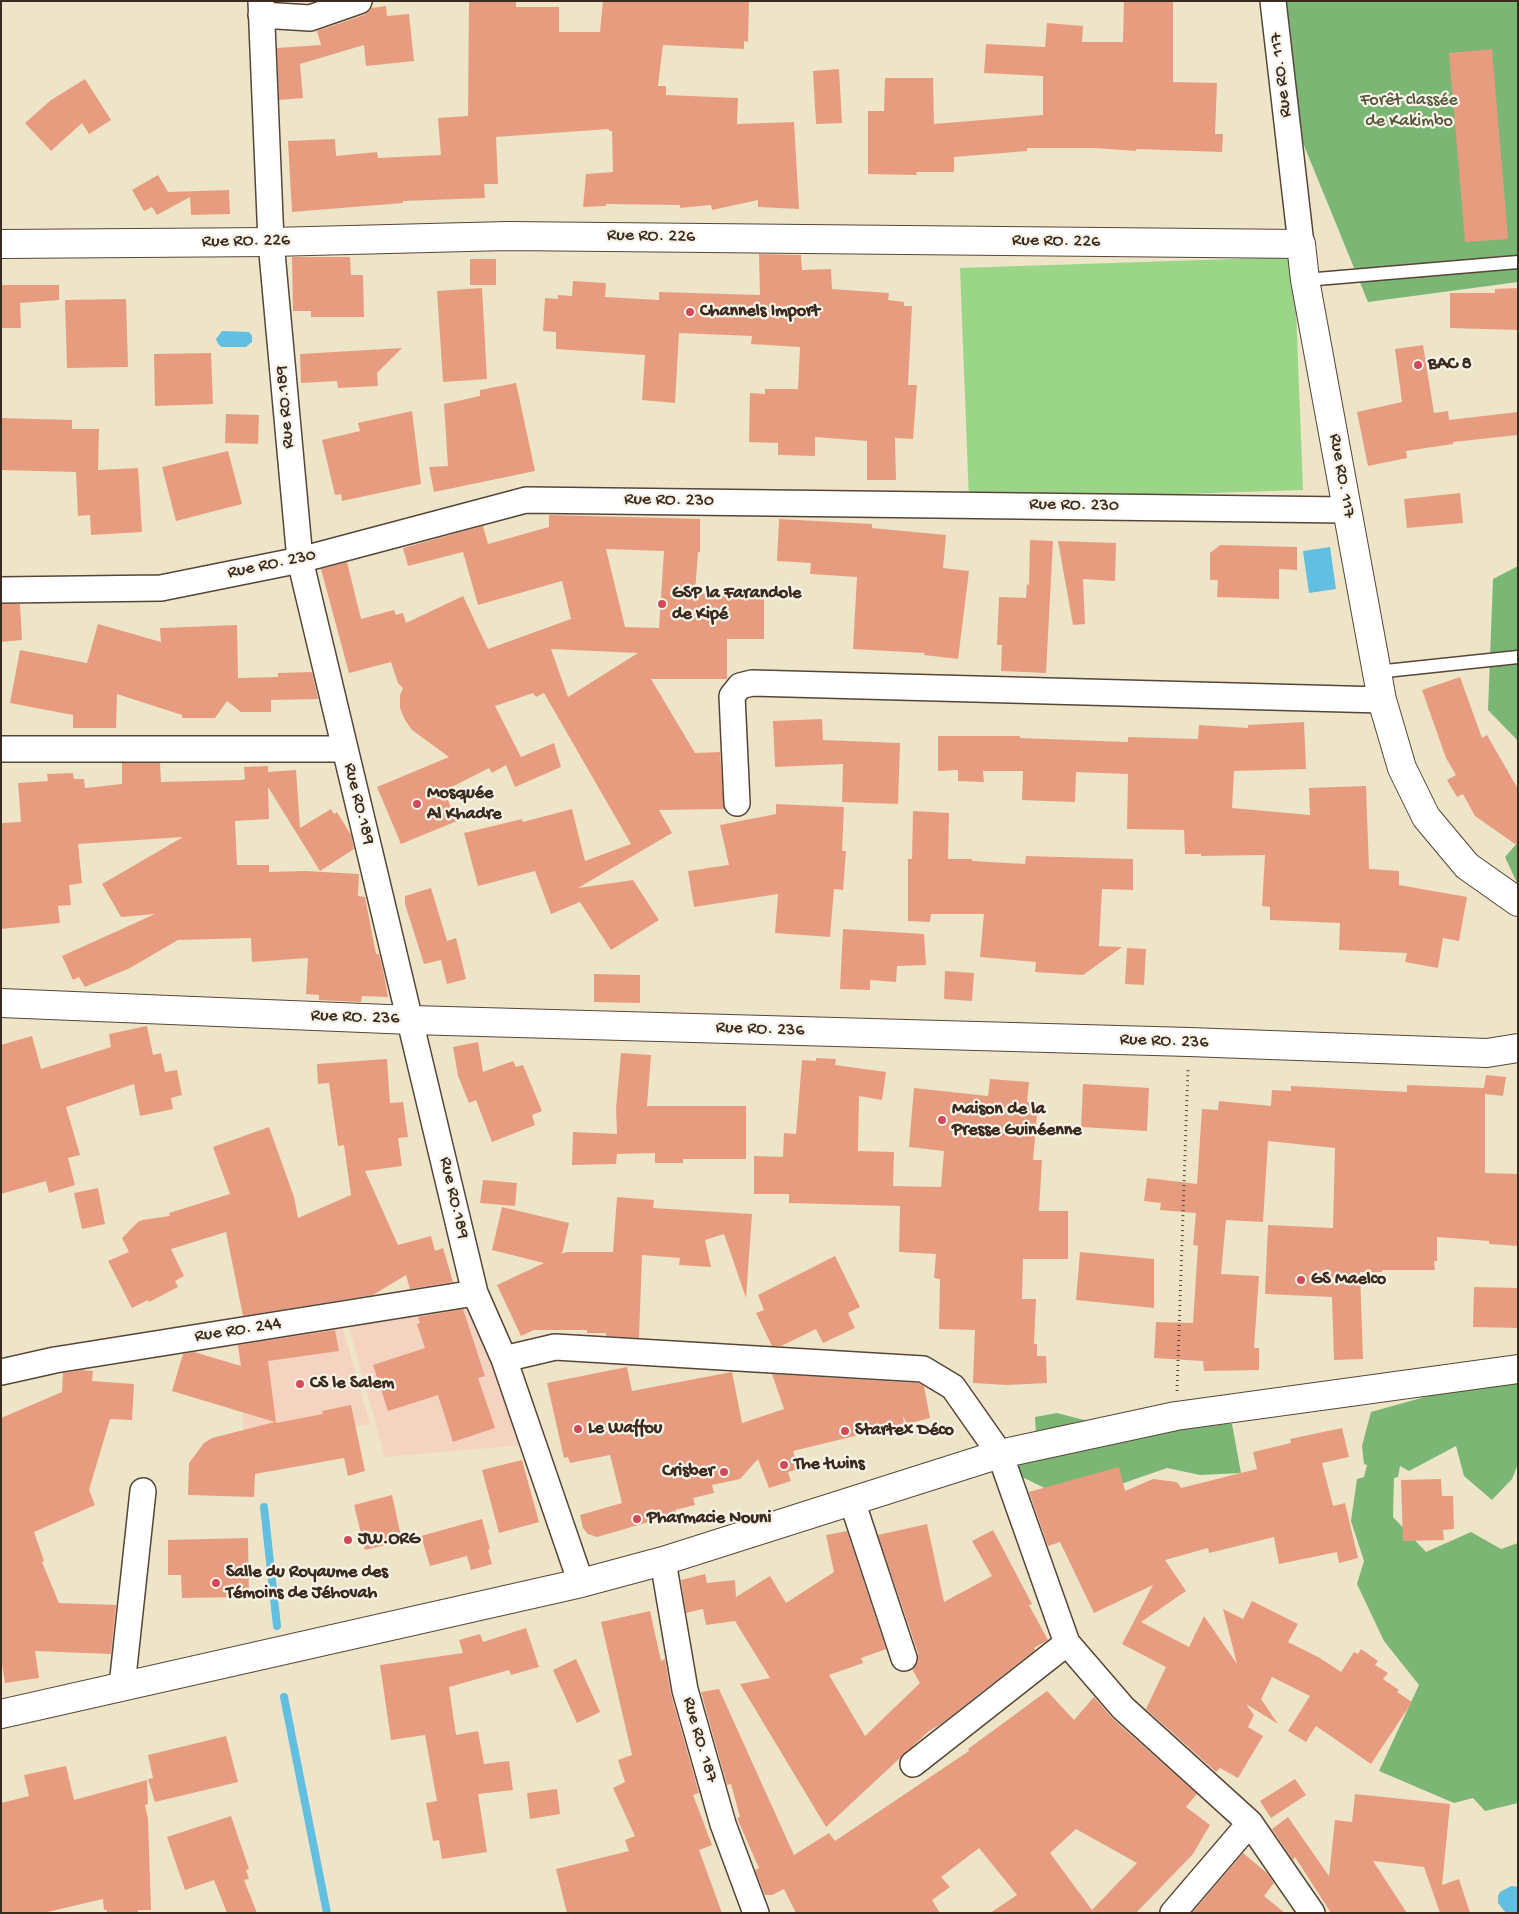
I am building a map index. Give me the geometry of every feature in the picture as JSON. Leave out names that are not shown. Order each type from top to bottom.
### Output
[{"type":"street","points":[[261,8],[310,18],[359,1]]},
{"type":"street","name":"Rue RO. 117","points":[[1273,1],[1305,280],[1382,700],[1402,768],[1426,817],[1467,866],[1518,902]]},
{"type":"street","name":"Rue RO.189","points":[[261,8],[271,242],[300,560],[475,1293],[504,1359],[581,1583]]},
{"type":"street","name":"Rue RO. 226","points":[[1,244],[271,242],[518,236],[1301,244]]},
{"type":"street","name":"Rue RO. 230","points":[[1,590],[161,588],[300,560],[526,500],[1347,510]]},
{"type":"street","points":[[738,803],[732,696],[740,686],[752,683],[1382,700]]},
{"type":"street","points":[[1,749],[344,748]]},
{"type":"street","name":"Rue RO. 236","points":[[1,1003],[411,1020],[1189,1042],[1487,1053],[1518,1048]]},
{"type":"street","name":"Rue RO. 244","points":[[1,1372],[55,1360],[475,1293]]},
{"type":"street","points":[[504,1359],[555,1347],[923,1369],[953,1388],[1000,1454],[1067,1643],[1123,1708],[1250,1823],[1312,1913]]},
{"type":"street","points":[[1,1714],[581,1583],[663,1561],[1000,1454],[1176,1416],[1518,1369]]},
{"type":"street","points":[[122,1686],[143,1492]]},
{"type":"street","points":[[852,1501],[904,1658]]},
{"type":"street","name":"Rue RO. 187","points":[[663,1561],[684,1690],[723,1824],[756,1913]]},
{"type":"street","points":[[913,1764],[1067,1643]]},
{"type":"street","points":[[1173,1913],[1250,1823]]},
{"type":"lane","points":[[1305,280],[1518,262]]},
{"type":"lane","points":[[1376,672],[1518,657]]},
{"type":"path","points":[[1176,1416],[1189,1042]]},
{"type":"shaded area","points":[[474,1299],[524,1445],[385,1457],[347,1321]]},
{"type":"shaded area","name":"CS le Salem","points":[[342,1325],[370,1424],[244,1440],[238,1345]]},
{"type":"green space","name":"Forêt classée de Kakimbo","points":[[1282,1],[1518,1],[1518,282],[1368,302],[1303,143]]},
{"type":"green space","points":[[1294,257],[1303,490],[969,501],[960,268]]},
{"type":"green space","points":[[1518,566],[1518,741],[1488,710],[1493,579]]},
{"type":"green space","points":[[1518,842],[1518,885],[1505,857]]},
{"type":"green space","points":[[1518,1371],[1518,1464],[1512,1479],[1492,1500],[1464,1476],[1456,1446],[1409,1471],[1400,1466],[1398,1477],[1394,1478],[1393,1517],[1426,1552],[1471,1532],[1501,1549],[1518,1543],[1518,1803],[1485,1811],[1473,1798],[1454,1803],[1379,1771],[1419,1685],[1384,1641],[1357,1584],[1364,1561],[1351,1521],[1357,1479],[1364,1477],[1367,1465],[1364,1464],[1362,1446],[1371,1412]]},
{"type":"green space","points":[[1057,1413],[1088,1421],[1232,1424],[1241,1473],[1200,1475],[1167,1468],[1092,1494],[1065,1498],[1012,1472],[1032,1455],[1036,1436],[1035,1417]]},
{"type":"water","points":[[222,331],[249,332],[252,336],[252,342],[246,347],[222,347],[216,339]]},
{"type":"water","points":[[1330,547],[1336,589],[1309,593],[1303,551]]},
{"type":"water","points":[[1511,1886],[1518,1887],[1518,1913],[1506,1913],[1498,1903],[1500,1892]]},
{"type":"building","points":[[469,1],[516,1],[516,7],[559,7],[559,32],[600,32],[603,1],[749,1],[748,42],[744,41],[744,49],[663,45],[658,86],[666,86],[666,95],[738,98],[737,124],[794,122],[799,209],[758,207],[758,200],[712,210],[711,205],[680,208],[680,205],[606,204],[606,206],[583,207],[586,174],[613,172],[612,131],[609,131],[609,129],[496,137],[498,184],[484,184],[485,198],[403,201],[403,203],[292,212],[288,141],[335,139],[336,156],[377,152],[378,158],[441,155],[438,118],[468,116]]},
{"type":"building","points":[[1124,1],[1173,1],[1173,82],[1217,83],[1215,134],[1223,134],[1222,152],[1027,148],[1027,151],[954,157],[954,172],[916,172],[917,175],[868,174],[868,111],[884,111],[885,78],[933,78],[934,124],[1043,115],[1043,76],[984,73],[986,44],[1045,47],[1047,23],[1083,26],[1082,42],[1123,42]]},
{"type":"building","points":[[386,6],[387,16],[409,14],[414,61],[366,66],[364,45],[300,64],[303,98],[279,100],[277,48],[321,45],[317,31],[364,15],[371,8]]},
{"type":"building","points":[[1492,49],[1508,239],[1465,242],[1449,53]]},
{"type":"building","points":[[839,69],[842,123],[816,124],[813,71]]},
{"type":"building","points":[[85,79],[111,120],[89,134],[82,123],[51,151],[25,123],[51,100]]},
{"type":"building","points":[[158,175],[168,192],[229,190],[230,214],[191,215],[190,197],[157,215],[152,207],[144,211],[132,190]]},
{"type":"building","points":[[759,254],[801,255],[802,270],[831,269],[832,289],[889,293],[888,300],[904,302],[904,306],[912,306],[908,385],[917,385],[913,439],[895,438],[896,480],[867,480],[867,441],[815,437],[815,456],[778,455],[778,443],[749,442],[750,393],[765,394],[765,389],[798,389],[800,347],[751,344],[752,336],[679,333],[675,403],[642,400],[645,355],[556,349],[556,332],[543,331],[545,298],[558,299],[558,295],[572,296],[573,281],[606,283],[605,297],[659,300],[659,292],[760,295]]},
{"type":"building","points":[[292,257],[350,257],[351,275],[363,275],[364,317],[311,317],[311,311],[293,311]]},
{"type":"building","points":[[470,259],[496,259],[496,285],[470,285]]},
{"type":"building","points":[[1,285],[59,285],[59,300],[20,303],[21,328],[1,328]]},
{"type":"building","points":[[482,288],[487,379],[443,382],[437,291]]},
{"type":"building","points":[[1518,288],[1518,330],[1450,328],[1450,293],[1495,293],[1495,289]]},
{"type":"building","points":[[126,299],[128,367],[67,368],[65,300]]},
{"type":"building","points":[[1423,345],[1434,413],[1448,411],[1449,420],[1518,412],[1518,435],[1453,442],[1453,444],[1406,451],[1407,458],[1368,466],[1357,412],[1402,402],[1395,349]]},
{"type":"building","points":[[402,348],[377,373],[378,386],[338,388],[337,381],[301,383],[300,354]]},
{"type":"building","points":[[211,353],[213,404],[155,406],[154,354]]},
{"type":"building","points":[[516,383],[535,471],[434,492],[429,467],[448,466],[444,404],[480,396],[480,390]]},
{"type":"building","points":[[412,411],[421,484],[342,501],[341,494],[335,495],[322,440],[360,431],[358,423]]},
{"type":"building","points":[[226,414],[259,415],[258,444],[225,443]]},
{"type":"building","points":[[1,418],[72,420],[72,429],[99,429],[98,470],[138,468],[142,532],[91,535],[90,515],[78,516],[76,472],[1,470]]},
{"type":"building","points":[[228,451],[242,504],[176,521],[162,467]]},
{"type":"building","points":[[1460,493],[1463,523],[1407,528],[1404,499]]},
{"type":"building","points":[[549,515],[700,519],[700,552],[698,552],[695,593],[764,594],[764,639],[727,639],[727,679],[651,679],[695,753],[720,752],[724,809],[659,810],[672,833],[578,888],[633,880],[659,920],[611,950],[580,902],[551,914],[535,871],[478,886],[464,833],[522,819],[523,822],[572,809],[585,861],[631,844],[544,693],[536,697],[533,693],[495,706],[521,757],[554,743],[561,767],[515,787],[506,765],[492,773],[489,768],[444,791],[457,821],[401,844],[377,787],[449,757],[412,730],[405,720],[400,708],[400,695],[403,688],[398,683],[391,662],[349,673],[321,569],[347,562],[361,619],[394,610],[396,615],[403,613],[406,623],[463,596],[488,649],[571,619],[562,581],[478,605],[463,552],[408,566],[403,548],[483,526],[488,544],[549,527]],"holes":[[[606,549],[664,551],[659,628],[625,627]],[[551,649],[638,653],[568,697]]]},
{"type":"building","points":[[779,519],[872,524],[872,528],[946,535],[943,568],[969,571],[958,659],[924,655],[925,653],[853,649],[857,577],[810,574],[811,563],[777,561]]},
{"type":"building","points":[[1030,540],[1053,541],[1046,673],[1001,671],[1002,645],[997,645],[999,597],[1026,598],[1027,584],[1029,585]]},
{"type":"building","points":[[1058,541],[1116,543],[1115,581],[1083,579],[1085,624],[1073,625]]},
{"type":"building","points":[[1220,545],[1297,547],[1297,570],[1279,569],[1279,599],[1217,597],[1218,580],[1210,580],[1210,553]]},
{"type":"building","points":[[1,604],[20,604],[22,640],[1,642]]},
{"type":"building","points":[[98,624],[161,642],[160,628],[237,625],[238,678],[278,677],[278,673],[312,672],[318,699],[271,700],[271,712],[241,712],[227,701],[215,718],[182,718],[182,715],[117,694],[116,728],[73,728],[73,715],[10,703],[20,650],[87,663]]},
{"type":"building","points":[[1460,677],[1482,738],[1487,735],[1518,789],[1518,846],[1475,816],[1463,794],[1457,797],[1447,780],[1456,775],[1446,758],[1422,690]]},
{"type":"building","points":[[822,719],[823,740],[900,743],[898,804],[842,802],[843,764],[775,767],[773,721]]},
{"type":"building","points":[[1304,722],[1306,769],[1234,771],[1232,808],[1310,815],[1309,788],[1366,786],[1369,869],[1399,871],[1399,885],[1467,897],[1459,941],[1443,938],[1438,968],[1405,962],[1407,953],[1339,950],[1340,923],[1270,920],[1270,907],[1262,906],[1265,855],[1201,856],[1201,854],[1185,854],[1184,830],[1127,829],[1128,774],[1076,772],[1075,802],[1022,800],[1023,771],[983,771],[984,782],[958,781],[958,770],[938,771],[938,736],[1020,736],[1020,738],[1128,742],[1128,737],[1198,739],[1199,725],[1248,728],[1248,725]]},
{"type":"building","points":[[122,763],[160,763],[161,782],[241,780],[245,779],[244,767],[268,766],[268,772],[296,770],[300,828],[331,809],[334,814],[337,812],[351,835],[354,849],[320,871],[268,787],[269,819],[235,821],[237,865],[269,865],[269,872],[305,871],[359,874],[358,896],[365,897],[376,954],[379,954],[388,997],[362,996],[361,1002],[319,1000],[319,995],[306,994],[308,958],[252,962],[251,938],[178,940],[130,968],[85,987],[79,977],[73,980],[62,956],[155,914],[121,917],[102,884],[183,837],[78,844],[82,883],[69,885],[71,905],[58,906],[60,923],[1,929],[1,823],[21,822],[18,783],[48,781],[47,774],[73,773],[74,779],[84,779],[85,788],[122,784]]},
{"type":"building","points":[[776,804],[844,807],[842,851],[846,851],[843,890],[834,889],[830,937],[775,933],[778,894],[694,907],[688,871],[729,865],[720,825],[776,814]]},
{"type":"building","points":[[913,811],[949,813],[948,859],[972,859],[972,861],[1025,864],[1026,856],[1133,859],[1133,890],[1102,889],[1099,946],[1122,947],[1083,975],[1035,972],[1036,962],[980,957],[984,914],[931,914],[930,922],[908,921],[908,859],[912,859]]},
{"type":"building","points":[[431,888],[447,941],[456,938],[466,979],[447,984],[441,960],[424,964],[405,904],[405,896]]},
{"type":"building","points":[[843,929],[924,934],[926,965],[897,966],[896,982],[870,980],[870,990],[840,989]]},
{"type":"building","points":[[1127,948],[1146,949],[1144,985],[1125,984]]},
{"type":"building","points":[[945,971],[974,973],[972,1001],[944,999]]},
{"type":"building","points":[[594,974],[640,975],[640,1003],[594,1002]]},
{"type":"building","points":[[147,1026],[153,1055],[161,1053],[165,1072],[177,1070],[182,1095],[171,1098],[173,1109],[140,1116],[134,1084],[66,1107],[80,1155],[68,1158],[75,1185],[49,1193],[46,1181],[1,1194],[1,1045],[32,1036],[41,1069],[111,1047],[109,1034]]},
{"type":"building","points":[[478,1042],[483,1072],[513,1061],[516,1067],[523,1065],[542,1111],[532,1115],[535,1125],[492,1142],[476,1100],[469,1103],[458,1076],[453,1047]]},
{"type":"building","points":[[621,1053],[651,1055],[647,1106],[746,1106],[746,1159],[683,1159],[683,1163],[655,1163],[655,1153],[617,1154],[616,1164],[572,1165],[573,1132],[617,1134],[616,1108]]},
{"type":"building","points":[[816,1058],[836,1059],[835,1065],[886,1072],[882,1100],[859,1096],[858,1151],[894,1152],[893,1186],[941,1187],[944,1151],[909,1147],[914,1088],[988,1096],[990,1079],[1029,1082],[1027,1102],[1038,1104],[1033,1160],[1042,1160],[1039,1211],[1068,1211],[1068,1259],[1023,1259],[1022,1299],[1036,1299],[1034,1344],[1037,1344],[1037,1356],[1046,1356],[1047,1383],[1007,1385],[973,1383],[975,1330],[939,1329],[940,1279],[934,1278],[936,1254],[899,1252],[900,1206],[789,1203],[789,1194],[754,1194],[754,1156],[783,1157],[784,1133],[796,1134],[802,1060],[816,1061]]},
{"type":"building","points":[[387,1059],[390,1103],[403,1102],[408,1137],[398,1138],[402,1166],[365,1171],[398,1245],[431,1236],[435,1251],[443,1248],[453,1282],[410,1289],[406,1275],[373,1295],[243,1316],[226,1232],[171,1249],[184,1276],[175,1281],[178,1287],[149,1302],[148,1300],[132,1308],[108,1261],[129,1252],[122,1238],[138,1222],[170,1216],[169,1213],[230,1194],[213,1147],[269,1127],[294,1197],[298,1218],[351,1195],[344,1145],[338,1146],[329,1083],[318,1084],[317,1064]]},
{"type":"building","points":[[1486,1075],[1506,1077],[1503,1096],[1485,1094],[1485,1173],[1518,1174],[1518,1246],[1489,1244],[1489,1241],[1437,1237],[1437,1261],[1434,1261],[1435,1270],[1360,1272],[1363,1359],[1334,1360],[1332,1297],[1265,1294],[1268,1225],[1333,1228],[1335,1148],[1268,1141],[1263,1222],[1226,1220],[1221,1274],[1259,1276],[1254,1348],[1259,1348],[1259,1370],[1204,1371],[1203,1361],[1154,1358],[1156,1322],[1193,1323],[1198,1246],[1193,1245],[1196,1213],[1160,1210],[1161,1203],[1144,1201],[1147,1178],[1197,1184],[1202,1109],[1218,1110],[1219,1101],[1271,1106],[1272,1090],[1291,1091],[1291,1086],[1407,1092],[1407,1085],[1484,1088]]},
{"type":"building","points":[[1083,1084],[1149,1088],[1147,1131],[1081,1127]]},
{"type":"building","points":[[483,1180],[517,1183],[515,1206],[480,1203]]},
{"type":"building","points":[[98,1188],[105,1224],[82,1229],[74,1193]]},
{"type":"building","points":[[617,1197],[654,1200],[653,1208],[752,1214],[746,1298],[724,1234],[705,1240],[711,1267],[679,1265],[680,1258],[642,1255],[639,1338],[606,1336],[606,1333],[587,1333],[587,1330],[534,1330],[521,1336],[497,1285],[544,1263],[492,1250],[502,1207],[569,1223],[562,1254],[566,1252],[613,1252]]},
{"type":"building","points":[[1080,1252],[1154,1259],[1154,1308],[1076,1300]]},
{"type":"building","points":[[835,1256],[860,1307],[848,1313],[855,1328],[823,1343],[816,1329],[781,1346],[772,1346],[756,1313],[764,1310],[758,1295]]},
{"type":"building","points":[[1474,1287],[1518,1288],[1518,1328],[1473,1327]]},
{"type":"building","points":[[463,1309],[485,1376],[478,1378],[495,1428],[453,1442],[438,1395],[388,1411],[373,1365],[425,1348],[417,1324],[420,1323],[418,1317]]},
{"type":"building","points":[[335,1330],[339,1351],[268,1361],[276,1423],[323,1414],[322,1411],[351,1405],[365,1471],[348,1476],[344,1458],[255,1474],[254,1497],[188,1495],[189,1463],[204,1443],[212,1438],[275,1422],[172,1391],[183,1354],[194,1352],[241,1366],[238,1345]]},
{"type":"building","points":[[627,1367],[632,1391],[732,1372],[742,1423],[784,1409],[772,1374],[919,1383],[924,1386],[930,1418],[907,1424],[903,1416],[904,1424],[793,1451],[799,1469],[788,1472],[791,1481],[769,1488],[758,1459],[740,1479],[712,1485],[714,1493],[693,1498],[695,1505],[675,1510],[676,1514],[597,1537],[588,1534],[583,1528],[580,1515],[622,1503],[610,1455],[570,1463],[568,1457],[564,1458],[547,1383]]},
{"type":"building","points":[[81,1370],[93,1371],[92,1381],[134,1384],[132,1420],[110,1419],[89,1490],[95,1505],[34,1532],[44,1561],[42,1562],[59,1603],[116,1605],[111,1654],[35,1651],[39,1678],[5,1683],[1,1658],[1,1418],[62,1392],[63,1373]]},
{"type":"building","points":[[1342,1428],[1349,1457],[1322,1463],[1333,1506],[1345,1503],[1358,1558],[1339,1563],[1337,1552],[1279,1564],[1274,1537],[1209,1553],[1208,1548],[1165,1560],[1186,1591],[1141,1622],[1189,1647],[1204,1616],[1237,1664],[1223,1609],[1243,1619],[1252,1601],[1298,1624],[1288,1642],[1320,1658],[1341,1672],[1354,1652],[1358,1654],[1361,1649],[1378,1661],[1375,1665],[1388,1673],[1383,1679],[1412,1702],[1371,1764],[1316,1726],[1306,1742],[1288,1731],[1310,1696],[1272,1677],[1261,1699],[1278,1724],[1246,1704],[1254,1715],[1248,1727],[1263,1736],[1238,1778],[1220,1768],[1216,1772],[1146,1709],[1166,1667],[1122,1644],[1153,1585],[1094,1613],[1060,1542],[1048,1546],[1029,1492],[1119,1467],[1125,1491],[1153,1479],[1177,1482],[1181,1488],[1257,1469],[1253,1452],[1291,1443],[1290,1439]]},
{"type":"building","points":[[522,1460],[539,1522],[499,1533],[482,1470]]},
{"type":"building","points":[[1441,1479],[1442,1496],[1453,1496],[1454,1529],[1443,1530],[1444,1540],[1403,1541],[1401,1480]]},
{"type":"building","points":[[392,1495],[402,1541],[365,1550],[354,1505]]},
{"type":"building","points":[[482,1519],[492,1564],[471,1570],[467,1556],[430,1566],[421,1536]]},
{"type":"building","points":[[927,1524],[944,1602],[992,1576],[972,1541],[993,1530],[1032,1604],[1029,1605],[1048,1640],[1034,1648],[1035,1650],[941,1724],[929,1731],[826,1827],[740,1684],[770,1678],[735,1621],[706,1625],[703,1609],[686,1613],[681,1580],[705,1574],[707,1583],[735,1580],[736,1597],[770,1576],[786,1603],[834,1572],[826,1535],[847,1531],[886,1649],[861,1658],[863,1663],[829,1675],[865,1736],[920,1683],[912,1669],[918,1661],[918,1653],[878,1535]]},
{"type":"building","points":[[248,1538],[249,1597],[182,1598],[181,1575],[168,1575],[168,1540]]},
{"type":"building","points":[[650,1611],[661,1661],[665,1659],[671,1694],[699,1793],[693,1795],[712,1845],[699,1850],[722,1913],[567,1913],[556,1869],[629,1851],[625,1840],[635,1836],[613,1788],[625,1782],[618,1760],[632,1755],[601,1622]]},
{"type":"building","points":[[526,1628],[539,1667],[511,1675],[509,1670],[449,1687],[456,1735],[478,1731],[484,1764],[509,1761],[513,1790],[478,1794],[487,1852],[442,1859],[439,1840],[433,1841],[426,1803],[437,1801],[425,1735],[391,1740],[380,1665],[463,1653],[459,1640],[480,1634],[483,1642]]},
{"type":"building","points":[[576,1659],[600,1712],[577,1723],[553,1670]]},
{"type":"building","points":[[719,1689],[794,1855],[829,1833],[835,1841],[969,1751],[968,1749],[1047,1691],[1074,1720],[1094,1697],[1113,1719],[1197,1794],[1186,1807],[1210,1825],[1193,1854],[1136,1913],[990,1913],[1017,1895],[979,1848],[941,1877],[950,1887],[932,1900],[940,1913],[796,1913],[784,1889],[772,1895],[765,1895],[755,1870],[759,1868],[737,1818],[740,1817],[731,1784],[727,1785],[701,1692]],"holes":[[[1076,1829],[1137,1863],[1092,1910],[1050,1853]]]},
{"type":"building","points":[[226,1736],[238,1782],[155,1802],[148,1779],[153,1778],[148,1755]]},
{"type":"building","points":[[66,1766],[74,1800],[147,1780],[148,1804],[145,1805],[148,1819],[151,1910],[138,1910],[138,1913],[107,1913],[107,1910],[104,1910],[103,1899],[43,1913],[1,1913],[1,1803],[29,1796],[24,1775]]},
{"type":"building","points":[[1295,1779],[1306,1795],[1271,1818],[1260,1801]]},
{"type":"building","points":[[557,1789],[560,1814],[530,1819],[527,1793]]},
{"type":"building","points":[[1355,1794],[1450,1804],[1442,1885],[1459,1879],[1470,1913],[1440,1913],[1424,1867],[1373,1861],[1407,1913],[1331,1913],[1295,1857],[1293,1860],[1272,1829],[1288,1817],[1329,1876],[1335,1820],[1352,1822]]},
{"type":"building","points":[[231,1816],[249,1869],[246,1870],[249,1879],[244,1880],[257,1913],[227,1913],[214,1880],[185,1890],[167,1837]]},
{"type":"building","points":[[1243,1853],[1267,1873],[1274,1883],[1264,1896],[1285,1913],[1192,1913]]},
{"type":"waterway","points":[[264,1507],[277,1626]]},
{"type":"waterway","points":[[284,1697],[327,1913]]},
{"type":"place","name":"Channels Import","points":[[690,312]]},
{"type":"place","name":"BAC 8","points":[[1418,365]]},
{"type":"place","name":"GSP la Farandole de Kipé","points":[[662,604]]},
{"type":"place","name":"Mosquée Al Khadre","points":[[417,804]]},
{"type":"place","name":"Maison de la Presse Guinéenne","points":[[942,1120]]},
{"type":"place","name":"GS Maelco","points":[[1301,1280]]},
{"type":"place","name":"CS le Salem","points":[[300,1384]]},
{"type":"place","name":"Le Waffou","points":[[578,1429]]},
{"type":"place","name":"Startex Déco","points":[[845,1431]]},
{"type":"place","name":"The twins","points":[[784,1465]]},
{"type":"place","name":"Crisber","points":[[724,1472]]},
{"type":"place","name":"Pharmacie Nouni","points":[[637,1519]]},
{"type":"place","name":"JW.ORG","points":[[348,1540]]},
{"type":"place","name":"Salle du Royaume des Témoins de Jéhovah","points":[[216,1583]]}]
